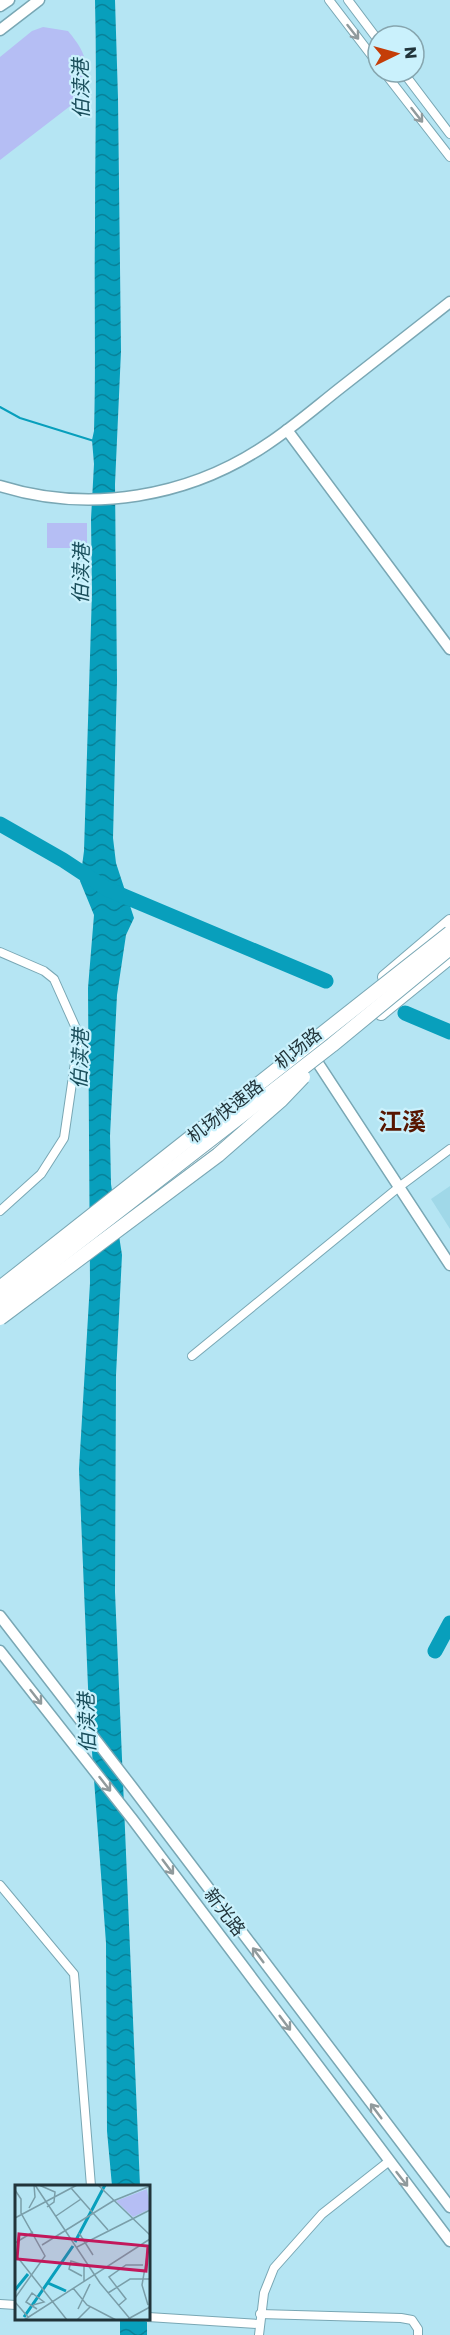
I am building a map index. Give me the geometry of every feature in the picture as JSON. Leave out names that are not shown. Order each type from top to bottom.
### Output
[{"type":"highway","name":"机场快速路","points":[[0,1288],[450,933]]},
{"type":"highway","name":"机场快速路","points":[[0,1303],[332,1045],[450,948]]},
{"type":"highway","points":[[0,1318],[218,1155],[281,1100],[332,1045]]},
{"type":"main road","points":[[0,6],[9,0]]},
{"type":"main road","points":[[0,30],[39,0]]},
{"type":"main road","points":[[0,486],[36,495],[71,499],[103,499],[139,496],[184,485],[225,469],[267,445],[450,302]]},
{"type":"main road","points":[[287,430],[450,649]]},
{"type":"main road","name":"机场路","points":[[0,1281],[306,1043],[450,921]]},
{"type":"main road","points":[[0,1311],[273,1103],[450,958]]},
{"type":"main road","points":[[306,1043],[450,1265]]},
{"type":"main road","name":"新光路","points":[[0,1616],[450,2207]]},
{"type":"main road","name":"新光路","points":[[0,1651],[133,1820],[388,2162],[450,2241]]},
{"type":"street","points":[[329,0],[366,48]]},
{"type":"street","points":[[348,0],[366,24]]},
{"type":"street","points":[[393,84],[450,157]]},
{"type":"street","points":[[412,84],[450,134]]},
{"type":"street","points":[[0,952],[44,971],[54,979],[79,1035],[64,1138],[41,1174],[0,1210]]},
{"type":"street","points":[[192,1356],[399,1187],[450,1149]]},
{"type":"street","points":[[0,1885],[74,1974],[91,2185]]},
{"type":"street","points":[[259,2335],[258,2324],[264,2293],[274,2268],[322,2214],[388,2162]]},
{"type":"street","points":[[0,2304],[15,2305]]},
{"type":"street","points":[[260,2314],[401,2318],[412,2320],[418,2329],[418,2335]]},
{"type":"street","points":[[150,2317],[258,2324]]},
{"type":"shaded area","points":[[43,27],[68,31],[84,56],[85,80],[78,100],[0,160],[0,57],[32,31]]},
{"type":"shaded area","points":[[47,523],[87,523],[87,548],[47,548]]},
{"type":"shaded area","points":[[450,1186],[450,1229],[431,1199]]},
{"type":"water","points":[[95,0],[115,0],[121,351],[115,484],[117,680],[113,838],[116,863],[134,918],[126,935],[117,995],[110,1136],[111,1184],[122,1255],[116,1375],[115,1592],[140,2185],[112,2185],[107,2131],[106,1943],[89,1711],[79,1469],[90,1283],[88,988],[94,915],[80,881],[84,851],[92,592]]},
{"type":"water","points":[[120,2320],[147,2320],[147,2335],[120,2335]]},
{"type":"waterway","points":[[0,407],[20,418],[94,441]]},
{"type":"waterway","points":[[0,824],[63,860],[107,889],[326,981]]},
{"type":"waterway","points":[[405,1013],[450,1032]]},
{"type":"waterway","points":[[435,1651],[450,1623]]},
{"type":"district","name":"江溪","points":[[402,1121]]},
{"type":"water label","name":"伯渎港","points":[[81,89]]},
{"type":"water label","name":"伯渎港","points":[[81,574]]},
{"type":"water label","name":"伯渎港","points":[[80,1059]]},
{"type":"water label","name":"伯渎港","points":[[87,1723]]}]
